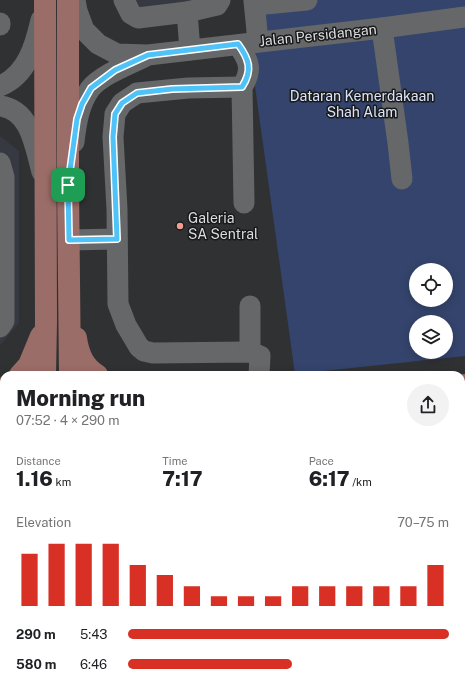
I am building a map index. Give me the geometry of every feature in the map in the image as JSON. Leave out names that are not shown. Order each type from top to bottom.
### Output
[{"type":"main road","points":[[68,0],[70,371]]},
{"type":"main road","points":[[45,3],[45,371]]},
{"type":"main road","points":[[70,298],[78,352],[86,366],[92,371]]},
{"type":"main road","points":[[24,371],[29,365],[46,320]]},
{"type":"street","name":"Jalan Persidangan","points":[[75,0],[77,11],[84,30],[98,44],[117,54],[148,55],[465,17]]},
{"type":"street","points":[[124,0],[130,14],[138,18],[187,12],[217,5],[220,0]]},
{"type":"street","points":[[244,203],[242,87],[248,78],[246,56],[254,3],[307,0]]},
{"type":"street","points":[[0,86],[7,84],[24,67],[34,48],[45,3]]},
{"type":"street","points":[[187,12],[190,50]]},
{"type":"street","points":[[382,28],[402,179]]},
{"type":"street","name":"Jalan Persidangan","points":[[68,185],[77,119],[82,104],[91,88],[115,70],[148,55]]},
{"type":"street","points":[[242,87],[180,88],[137,93],[122,103],[115,114],[113,137],[118,304],[126,325],[139,347],[144,351],[153,353],[250,352],[260,356],[259,371]]},
{"type":"street","points":[[0,106],[9,108],[21,116],[32,133],[46,186]]},
{"type":"street","points":[[0,163],[4,177],[4,321],[0,327]]},
{"type":"street","points":[[69,240],[117,239]]},
{"type":"street","points":[[250,306],[250,352]]},
{"type":"shaded area","points":[[132,0],[213,0],[133,10]]},
{"type":"shaded area","points":[[0,136],[19,151],[19,323],[0,345]]},
{"type":"green space","name":"Dataran Kemerdakaan Shah Alam","points":[[243,0],[465,0],[465,356],[453,357],[453,315],[409,315],[409,359],[437,359],[323,371],[295,371]]},
{"type":"place","name":"Galeria SA Sentral","points":[[180,226]]},
{"type":"route","points":[[238,44],[246,56],[248,65],[248,78],[242,87],[225,86],[188,88],[137,93],[122,103],[115,114],[113,137],[117,239],[69,240],[68,185],[77,119],[82,104],[91,88],[100,80],[115,70],[148,55],[238,44]]}]
